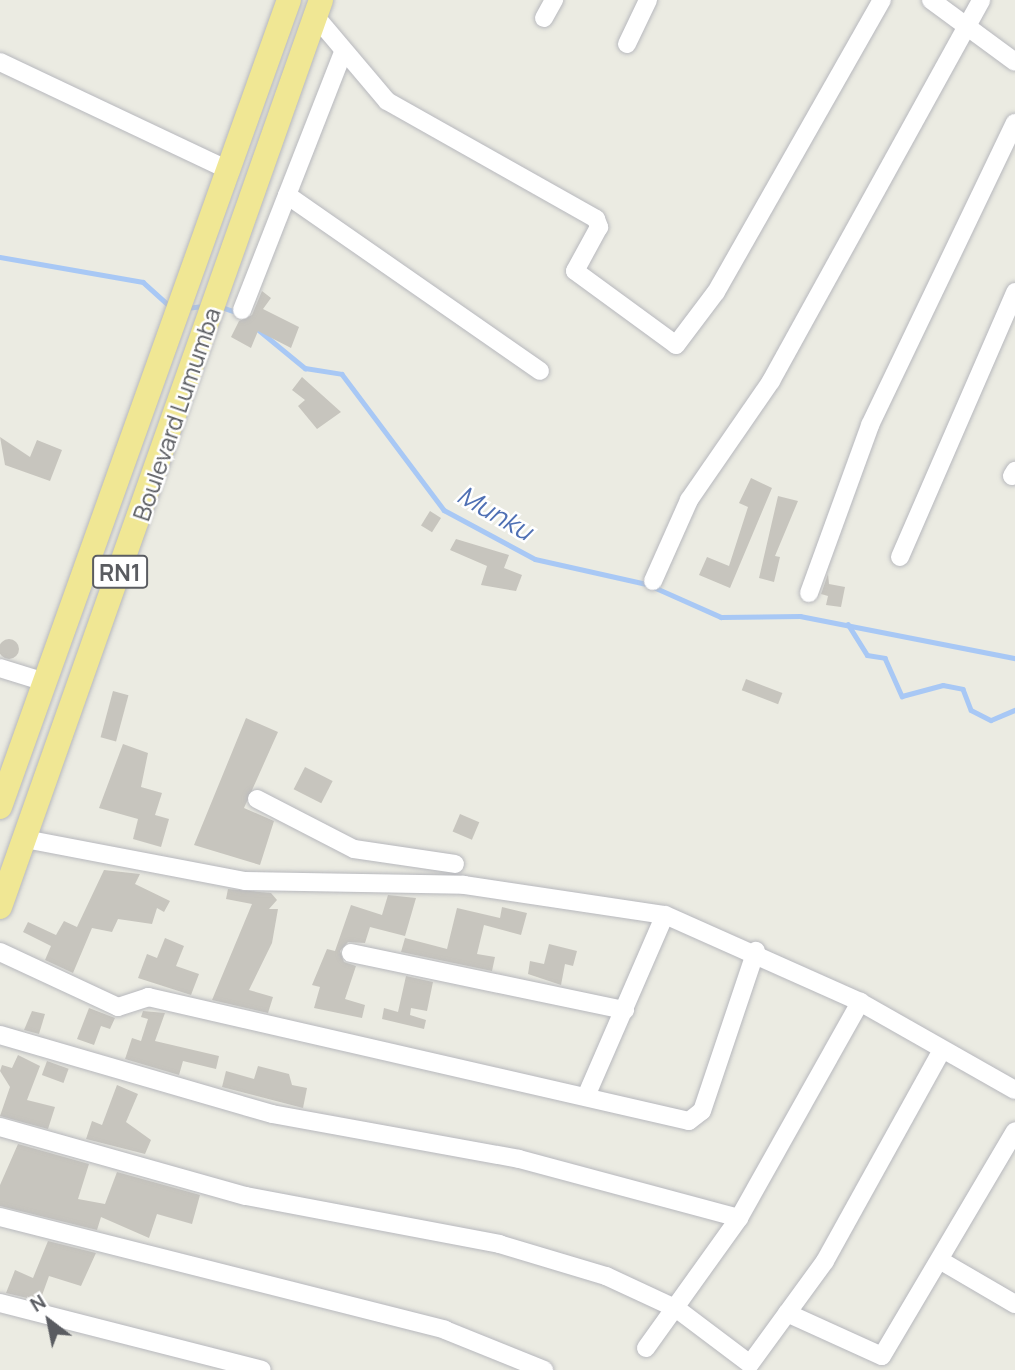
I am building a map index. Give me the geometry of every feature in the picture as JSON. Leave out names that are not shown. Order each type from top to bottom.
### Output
[{"type":"highway","name":"Boulevard Lumumba","points":[[0,807],[289,0]]},
{"type":"highway","name":"Boulevard Lumumba","points":[[0,907],[318,8]]},
{"type":"street","points":[[544,18],[554,0]]},
{"type":"street","points":[[626,44],[648,0]]},
{"type":"street","points":[[318,8],[343,52],[387,101],[596,219],[599,227],[575,271],[676,345],[716,292],[882,0]]},
{"type":"street","points":[[931,0],[1015,62]]},
{"type":"street","points":[[653,581],[689,500],[771,381],[981,0]]},
{"type":"street","points":[[242,310],[343,52]]},
{"type":"street","points":[[0,62],[228,170]]},
{"type":"street","points":[[809,593],[870,425],[1015,123]]},
{"type":"street","points":[[287,194],[540,371]]},
{"type":"street","points":[[900,557],[1015,292]]},
{"type":"street","points":[[0,668],[44,682]]},
{"type":"street","points":[[257,799],[332,840],[381,854],[454,864]]},
{"type":"street","points":[[25,839],[245,881],[464,885],[665,915],[756,951],[860,1002],[1015,1090]]},
{"type":"street","points":[[377,883],[381,854]]},
{"type":"street","points":[[400,884],[404,857]]},
{"type":"street","points":[[587,1094],[665,915]]},
{"type":"street","points":[[0,952],[118,1007],[148,997],[696,1120],[756,951]]},
{"type":"street","points":[[351,953],[625,1010]]},
{"type":"street","points":[[646,1348],[739,1218],[860,1002]]},
{"type":"street","points":[[0,1035],[272,1114],[519,1159],[739,1218]]},
{"type":"street","points":[[0,1127],[246,1196],[499,1244],[606,1276],[677,1308],[754,1367],[825,1261],[942,1050]]},
{"type":"street","points":[[787,1314],[877,1358],[943,1262],[1015,1131]]},
{"type":"street","points":[[0,1217],[445,1330],[544,1370]]},
{"type":"street","points":[[943,1262],[1015,1304]]},
{"type":"street","points":[[0,1303],[262,1370]]},
{"type":"building","points":[[262,291],[271,298],[263,309],[299,327],[291,348],[258,331],[251,348],[231,337],[239,321],[252,315]]},
{"type":"building","points":[[302,377],[341,412],[317,429],[298,406],[305,400],[292,390]]},
{"type":"building","points":[[0,437],[30,457],[37,440],[62,450],[50,481],[5,465]]},
{"type":"building","points":[[751,478],[772,488],[730,588],[699,575],[707,557],[729,566],[748,507],[739,503]]},
{"type":"building","points":[[778,496],[798,501],[775,556],[780,557],[774,582],[759,578]]},
{"type":"building","points":[[430,511],[441,518],[432,532],[421,525]]},
{"type":"building","points":[[456,539],[509,555],[504,568],[522,575],[516,591],[481,585],[487,566],[450,550]]},
{"type":"building","points":[[828,574],[829,584],[845,587],[841,607],[826,605],[828,596],[821,594]]},
{"type":"building","points":[[9,639],[16,642],[19,649],[16,656],[9,659],[2,656],[-1,649],[2,642]]},
{"type":"building","points":[[746,679],[782,693],[778,704],[742,690]]},
{"type":"building","points":[[113,691],[128,695],[116,742],[101,737]]},
{"type":"building","points":[[246,718],[278,732],[244,808],[274,821],[260,865],[194,845]]},
{"type":"building","points":[[123,744],[148,753],[141,787],[162,793],[155,815],[169,819],[161,847],[133,839],[138,819],[99,808]]},
{"type":"building","points":[[305,767],[333,781],[321,803],[294,789]]},
{"type":"building","points":[[460,814],[479,822],[472,840],[453,831]]},
{"type":"building","points":[[104,870],[140,874],[135,884],[170,901],[164,912],[157,908],[152,924],[118,919],[112,932],[92,928],[73,973],[45,960],[51,946],[23,932],[28,922],[56,935],[64,921],[77,927]]},
{"type":"building","points":[[228,889],[271,893],[277,900],[269,909],[278,909],[272,943],[249,990],[273,997],[268,1013],[212,1000],[252,904],[226,899]]},
{"type":"building","points":[[388,895],[416,898],[405,936],[370,927],[365,943],[348,942],[340,951],[344,962],[356,966],[345,999],[365,1005],[362,1018],[314,1008],[320,987],[312,985],[327,949],[335,951],[351,905],[382,915]]},
{"type":"building","points":[[502,907],[527,913],[521,935],[484,925],[477,954],[495,957],[492,971],[401,952],[405,938],[447,949],[457,908],[500,918]]},
{"type":"building","points":[[165,938],[184,946],[176,966],[199,974],[191,995],[138,978],[147,954],[157,958]]},
{"type":"building","points":[[549,944],[577,951],[573,966],[565,964],[561,985],[528,974],[530,961],[544,964]]},
{"type":"building","points":[[406,976],[433,982],[427,1011],[411,1008],[410,1015],[426,1020],[424,1029],[382,1019],[384,1008],[398,1012]]},
{"type":"building","points":[[89,1008],[115,1018],[110,1029],[101,1026],[94,1045],[77,1039]]},
{"type":"building","points":[[32,1011],[45,1014],[39,1034],[24,1030]]},
{"type":"building","points":[[143,1011],[165,1013],[155,1041],[219,1056],[216,1069],[183,1061],[179,1075],[125,1059],[132,1038],[141,1041],[148,1019],[141,1017]]},
{"type":"building","points":[[18,1055],[40,1066],[27,1100],[55,1107],[48,1129],[0,1116],[10,1087],[0,1071],[2,1065],[12,1068]]},
{"type":"building","points":[[47,1061],[69,1069],[63,1083],[42,1075]]},
{"type":"building","points":[[258,1066],[289,1074],[292,1085],[307,1088],[303,1108],[222,1087],[226,1071],[254,1079]]},
{"type":"building","points":[[117,1085],[138,1094],[126,1122],[151,1140],[145,1154],[86,1139],[92,1121],[102,1125]]},
{"type":"building","points":[[18,1144],[89,1164],[78,1199],[105,1204],[117,1172],[200,1195],[192,1224],[157,1214],[149,1238],[101,1217],[97,1230],[0,1206],[0,1185]]},
{"type":"building","points":[[48,1241],[96,1253],[81,1286],[49,1276],[40,1301],[6,1293],[15,1270],[33,1278]]},
{"type":"waterway","name":"Munku","points":[[0,257],[143,282],[172,308]]},
{"type":"waterway","name":"Munku","points":[[186,308],[206,306]]},
{"type":"waterway","name":"Munku","points":[[221,307],[239,313]]},
{"type":"waterway","name":"Munku","points":[[255,327],[305,368],[342,374],[444,510],[535,559],[647,584],[721,617],[800,616],[1015,658]]},
{"type":"waterway","points":[[848,624],[867,655],[885,658],[902,696],[943,685],[963,689],[971,710],[991,720],[1015,710]]}]
